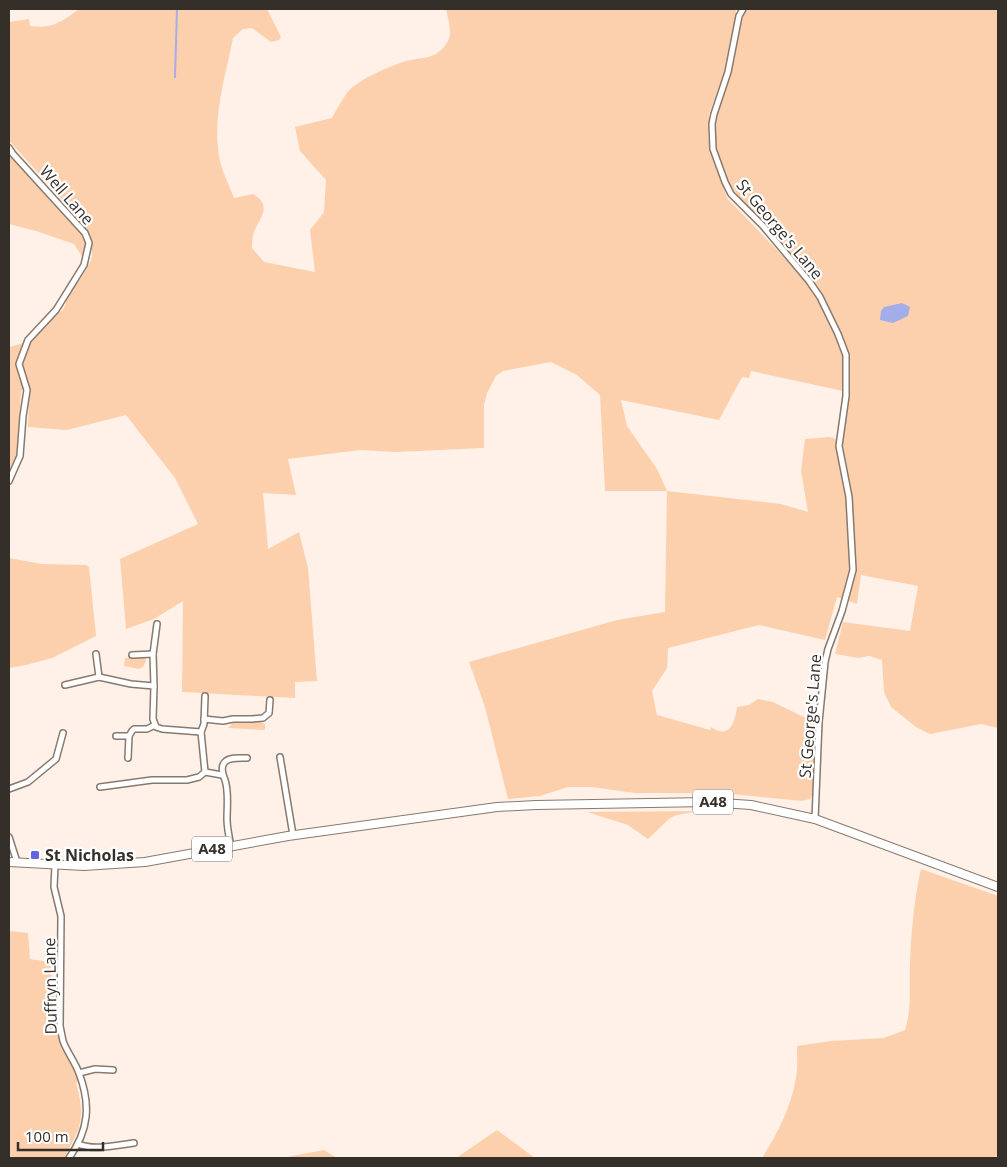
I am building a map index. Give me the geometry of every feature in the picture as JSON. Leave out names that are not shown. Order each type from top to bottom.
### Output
[{"type":"main road","name":"A48","points":[[13,862],[55,865],[99,865],[145,862],[293,835],[456,812],[536,805],[716,802],[770,808],[815,819],[998,887]]},
{"type":"street","name":"St George's Lane","points":[[743,9],[739,16],[728,72],[714,114],[712,124],[713,150],[724,182],[732,194],[809,281],[820,297],[846,355],[846,396],[839,446],[849,497],[852,570],[842,611],[825,662],[819,722],[815,819]]},
{"type":"street","name":"Well Lane","points":[[9,148],[84,233],[89,244],[84,265],[56,310],[28,340],[20,364],[27,390],[20,456],[9,481]]},
{"type":"street","points":[[157,624],[153,654],[153,719],[155,725],[162,729],[201,732]]},
{"type":"street","points":[[96,654],[100,677]]},
{"type":"street","points":[[132,655],[153,654]]},
{"type":"street","points":[[65,685],[100,677],[131,684],[154,686]]},
{"type":"street","points":[[204,772],[201,732],[204,719],[205,696]]},
{"type":"street","points":[[204,719],[223,721],[263,718],[269,713],[270,700]]},
{"type":"street","points":[[128,758],[129,736],[134,729],[144,730],[155,725]]},
{"type":"street","points":[[9,789],[28,782],[56,759],[63,733]]},
{"type":"street","points":[[116,736],[129,736]]},
{"type":"street","points":[[280,757],[293,835]]},
{"type":"street","points":[[231,846],[225,780],[222,775],[224,763],[227,760],[247,758]]},
{"type":"street","points":[[100,787],[152,780],[186,780],[196,778],[204,772],[222,775]]},
{"type":"street","points":[[9,837],[13,862]]},
{"type":"street","name":"Duffryn Lane","points":[[55,865],[54,886],[61,916],[60,1026],[63,1042],[79,1073],[86,1100],[87,1117],[71,1158]]},
{"type":"street","points":[[79,1073],[96,1068],[113,1070]]},
{"type":"street","points":[[78,1144],[95,1148],[134,1143]]},
{"type":"shaded area","points":[[79,9],[267,9],[281,37],[279,40],[271,42],[252,28],[243,29],[233,38],[220,101],[217,133],[218,149],[222,169],[234,198],[253,194],[259,198],[264,207],[262,217],[252,238],[252,248],[264,262],[315,272],[310,230],[324,212],[326,180],[300,151],[295,127],[332,118],[346,94],[357,84],[372,75],[403,62],[432,56],[437,53],[447,43],[450,35],[446,9],[735,9],[737,15],[727,65],[709,114],[708,137],[727,198],[799,273],[816,295],[835,334],[843,358],[851,357],[821,295],[798,261],[744,204],[733,189],[724,173],[718,154],[715,134],[716,118],[729,80],[746,9],[998,9],[998,728],[981,724],[930,734],[916,727],[891,707],[884,692],[882,660],[869,656],[859,658],[835,654],[843,622],[910,631],[918,586],[861,575],[857,604],[837,597],[825,640],[759,625],[668,648],[667,668],[652,691],[657,715],[710,730],[711,727],[717,731],[727,731],[733,724],[737,707],[749,705],[758,699],[773,702],[814,722],[813,794],[810,799],[802,801],[721,793],[635,793],[592,787],[568,787],[540,796],[508,799],[485,707],[469,662],[617,620],[665,612],[667,491],[605,491],[600,395],[577,375],[551,362],[503,371],[496,376],[487,393],[484,405],[484,448],[395,452],[360,450],[288,459],[296,495],[263,493],[268,549],[299,532],[308,568],[317,681],[295,682],[295,698],[182,692],[183,601],[154,619],[126,629],[120,559],[198,524],[175,478],[126,415],[67,430],[28,427],[29,386],[21,391],[17,454],[9,472],[9,347],[31,339],[52,317],[62,311],[66,304],[66,299],[89,265],[91,248],[85,232],[75,216],[9,140],[9,22],[29,19],[30,26],[51,25],[62,21]],"holes":[[[751,371],[843,391],[836,439],[830,437],[805,439],[801,471],[808,512],[781,504],[667,491],[657,469],[627,426],[621,400],[719,420],[742,377],[749,378]]]},
{"type":"shaded area","points":[[9,151],[48,198],[82,233],[87,248],[83,258],[74,244],[9,224]]},
{"type":"shaded area","points":[[9,558],[42,564],[86,565],[89,567],[96,636],[52,658],[9,668]]},
{"type":"shaded area","points":[[125,658],[145,658],[146,661],[143,667],[139,669],[124,666]]},
{"type":"shaded area","points":[[234,722],[260,722],[265,724],[265,730],[228,728]]},
{"type":"shaded area","points":[[700,811],[670,818],[648,839],[628,825],[587,812]]},
{"type":"shaded area","points":[[921,869],[998,896],[998,1158],[762,1158],[778,1129],[791,1099],[797,1074],[797,1046],[831,1041],[884,1038],[905,1030],[909,1006],[913,917]]},
{"type":"shaded area","points":[[9,931],[28,933],[30,959],[50,962],[61,1043],[79,1081],[76,1083],[81,1106],[80,1122],[64,1158],[9,1158]]},
{"type":"shaded area","points":[[497,1130],[535,1158],[456,1158]]},
{"type":"shaded area","points":[[324,1150],[337,1158],[282,1158]]},
{"type":"water","points":[[902,303],[910,307],[908,316],[893,323],[880,320],[881,311],[884,307]]},
{"type":"waterway","points":[[175,77],[177,9]]},
{"type":"place","name":"St Nicholas","points":[[35,855]]}]
